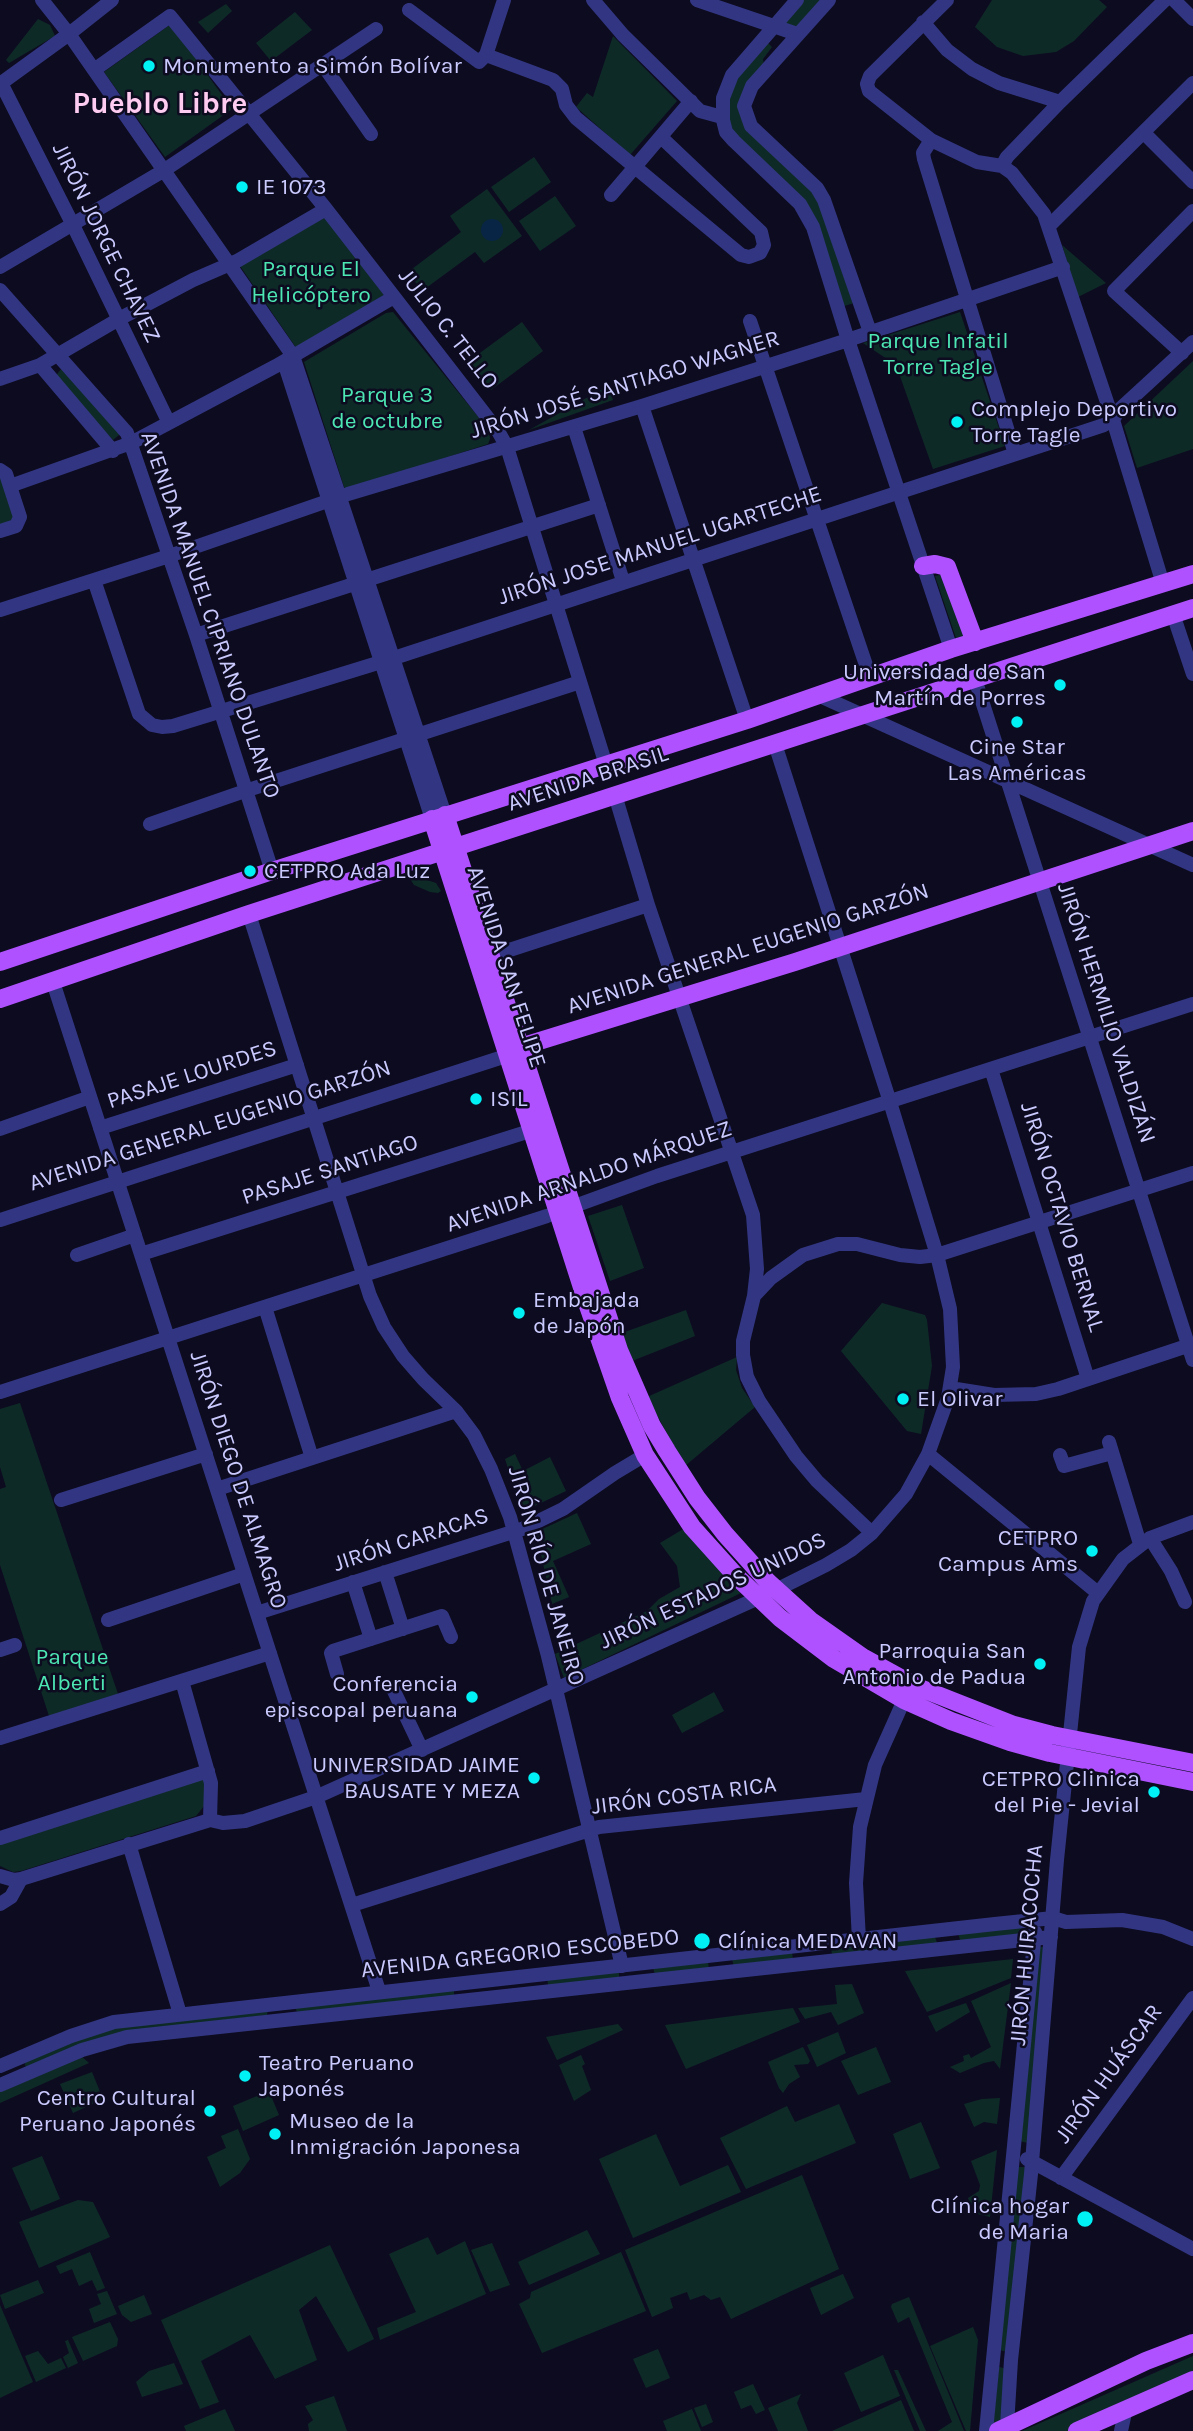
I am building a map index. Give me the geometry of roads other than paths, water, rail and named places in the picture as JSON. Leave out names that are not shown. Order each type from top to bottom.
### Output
[{"type":"main road","points":[[923,566],[934,564],[947,567],[975,642]]},
{"type":"main road","name":"AVENIDA BRASIL","points":[[0,962],[272,871],[747,720],[951,649],[1193,574]]},
{"type":"main road","name":"AVENIDA BRASIL","points":[[0,999],[249,914],[1193,608]]},
{"type":"main road","name":"AVENIDA SAN FELIPE","points":[[439,817],[565,1210],[620,1398],[645,1455],[692,1527],[780,1618],[823,1651],[904,1700],[981,1732],[1067,1756],[1193,1782]]},
{"type":"main road","name":"AVENIDA GENERAL EUGENIO GARZÓN","points":[[514,1051],[1193,831]]},
{"type":"main road","points":[[396,868],[427,870],[460,884],[477,855],[497,835]]},
{"type":"main road","name":"AVENIDA SAN FELIPE","points":[[460,884],[491,956],[533,1130],[619,1350],[652,1426],[697,1498],[725,1535],[776,1590],[835,1639],[915,1686],[1014,1725],[1193,1763]]},
{"type":"main road","points":[[1002,2429],[1146,2361],[1193,2343]]},
{"type":"main road","points":[[1077,2431],[1193,2380]]},
{"type":"street","points":[[42,0],[69,34],[230,263],[288,359],[439,817]]},
{"type":"street","points":[[1,83],[111,0]]},
{"type":"street","points":[[409,10],[479,62],[486,55],[504,0]]},
{"type":"street","points":[[593,0],[623,35],[701,111],[722,117]]},
{"type":"street","points":[[700,0],[797,34]]},
{"type":"street","points":[[797,0],[732,75],[723,98],[722,117],[726,132],[807,213],[951,649]]},
{"type":"street","points":[[829,0],[752,86],[744,106],[751,126],[817,188],[824,200],[870,332]]},
{"type":"street","points":[[947,0],[870,76],[867,84],[874,97],[931,141],[977,162],[1002,166],[1012,173],[1044,214],[1050,225],[1113,420],[1163,584]]},
{"type":"street","points":[[1002,166],[1007,157],[1060,102],[1165,0]]},
{"type":"street","points":[[1174,0],[1193,19]]},
{"type":"street","name":"JULIO C. TELLO","points":[[94,71],[170,16],[326,209],[498,431],[507,447],[606,765]]},
{"type":"street","points":[[923,22],[947,50],[972,69],[999,83],[1060,102]]},
{"type":"street","points":[[0,267],[163,171],[376,29]]},
{"type":"street","points":[[486,55],[553,79],[562,89],[566,105],[572,114],[741,255],[749,257],[760,253],[765,240],[761,232],[661,137]]},
{"type":"street","points":[[323,65],[371,134]]},
{"type":"street","name":"JIRÓN JORGE CHAVEZ","points":[[1,83],[74,225],[169,423]]},
{"type":"street","points":[[1050,225],[1193,83]]},
{"type":"street","points":[[611,195],[691,101]]},
{"type":"street","points":[[1144,133],[1193,181]]},
{"type":"street","points":[[931,141],[923,153],[924,159],[1015,454]]},
{"type":"street","points":[[0,379],[40,365],[119,319],[230,263],[326,209]]},
{"type":"street","points":[[1113,420],[1119,410],[1187,348],[1114,291],[1193,211]]},
{"type":"street","name":"JIRÓN JOSÉ SANTIAGO WAGNER","points":[[0,610],[336,499],[848,340],[1063,267]]},
{"type":"street","name":"AVENIDA MANUEL CIPRIANO DULANTO","points":[[0,290],[127,433],[272,871]]},
{"type":"street","points":[[10,486],[131,443],[288,359],[394,298]]},
{"type":"street","points":[[750,321],[870,677]]},
{"type":"street","points":[[40,365],[113,451]]},
{"type":"street","points":[[642,406],[747,720]]},
{"type":"street","name":"JIRÓN JOSE MANUEL UGARTECHE","points":[[94,580],[135,706],[144,720],[162,727],[220,713],[388,660],[1113,420]]},
{"type":"street","points":[[574,427],[623,581]]},
{"type":"street","points":[[0,470],[5,474],[20,517],[16,526],[0,531]]},
{"type":"street","points":[[196,635],[599,505]]},
{"type":"street","points":[[1173,614],[1193,674]]},
{"type":"street","name":"JIRÓN HERMILIO VALDIZÁN","points":[[975,680],[1191,1345],[1193,1360]]},
{"type":"street","points":[[150,824],[580,682]]},
{"type":"street","points":[[818,695],[1193,865]]},
{"type":"street","name":"JIRÓN ESTADOS UNIDOS","points":[[0,1876],[21,1879],[210,1820],[223,1823],[244,1821],[316,1797],[826,1566],[872,1532],[905,1494],[918,1475],[938,1431],[950,1388],[953,1367],[952,1328],[946,1287],[890,1102],[775,744]]},
{"type":"street","points":[[615,795],[648,905],[754,1223],[757,1269],[743,1355],[747,1377],[758,1401],[796,1456],[817,1481],[872,1532]]},
{"type":"street","points":[[491,956],[648,905]]},
{"type":"street","name":"JIRÓN RÍO DE JANEIRO","points":[[249,914],[362,1275],[384,1328],[403,1356],[456,1411],[485,1454],[513,1531],[556,1689],[622,1966]]},
{"type":"street","name":"JIRÓN DIEGO DE ALMAGRO","points":[[53,982],[379,1991]]},
{"type":"street","name":"AVENIDA ARNALDO MÁRQUEZ","points":[[0,1392],[565,1210],[731,1153],[1192,1006]]},
{"type":"street","name":"AVENIDA GENERAL EUGENIO GARZÓN","points":[[0,1220],[514,1051]]},
{"type":"street","name":"PASAJE LOURDES","points":[[100,1128],[297,1065]]},
{"type":"street","name":"JIRÓN OCTAVIO BERNAL","points":[[992,1069],[1088,1379]]},
{"type":"street","points":[[0,1129],[90,1097]]},
{"type":"street","name":"PASAJE SANTIAGO","points":[[141,1254],[533,1130]]},
{"type":"street","points":[[754,1296],[771,1278],[803,1255],[838,1244],[857,1244],[900,1255],[937,1255],[1193,1173]]},
{"type":"street","points":[[76,1255],[135,1235]]},
{"type":"street","points":[[265,1307],[313,1458]]},
{"type":"street","points":[[950,1388],[1015,1396],[1058,1390],[1191,1345]]},
{"type":"street","points":[[217,1489],[456,1411]]},
{"type":"street","points":[[1060,1455],[1064,1466],[1111,1447],[1145,1541],[1171,1572],[1185,1602]]},
{"type":"street","points":[[61,1500],[206,1454]]},
{"type":"street","points":[[928,1454],[1098,1593]]},
{"type":"street","name":"JIRÓN CARACAS","points":[[257,1613],[513,1531],[563,1509],[645,1455]]},
{"type":"street","name":"JIRÓN HUIRACOCHA","points":[[1002,2429],[1032,2162],[1052,1918],[1079,1647],[1089,1612],[1098,1593],[1123,1559],[1145,1541],[1193,1522]]},
{"type":"street","points":[[385,1572],[403,1629]]},
{"type":"street","points":[[108,1620],[244,1574]]},
{"type":"street","points":[[353,1582],[371,1639]]},
{"type":"street","points":[[337,1674],[332,1652],[371,1639],[442,1616],[451,1637]]},
{"type":"street","points":[[0,1650],[15,1645]]},
{"type":"street","points":[[0,1738],[270,1653]]},
{"type":"street","points":[[182,1681],[208,1771],[212,1792],[210,1820]]},
{"type":"street","points":[[393,1689],[422,1750]]},
{"type":"street","points":[[859,1940],[857,1864],[866,1799],[875,1765],[904,1700]]},
{"type":"street","points":[[0,1838],[208,1771]]},
{"type":"street","name":"JIRÓN COSTA RICA","points":[[352,1906],[588,1829],[866,1799]]},
{"type":"street","points":[[129,1844],[180,2014]]},
{"type":"street","points":[[0,1904],[11,1897],[21,1879]]},
{"type":"street","name":"AVENIDA GREGORIO ESCOBEDO","points":[[4,2064],[105,2024],[379,1991],[1052,1918],[1066,1922],[1111,1919],[1132,1921],[1163,1927],[1193,1939]]},
{"type":"street","name":"JIRÓN HUIRACOCHA","points":[[986,2431],[1037,1920]]},
{"type":"street","name":"AVENIDA GREGORIO ESCOBEDO","points":[[0,2085],[114,2039],[476,1997],[1051,1937]]},
{"type":"street","points":[[739,1953],[733,1961],[734,1967],[740,1971]]},
{"type":"street","points":[[722,1955],[728,1963],[724,1972]]},
{"type":"street","points":[[475,1982],[476,1997]]},
{"type":"street","name":"JIRÓN HUÁSCAR","points":[[1061,2178],[1193,1997]]},
{"type":"street","points":[[272,2003],[278,2020]]},
{"type":"street","points":[[1027,2014],[1045,2015]]},
{"type":"street","points":[[25,2055],[20,2066],[31,2072]]},
{"type":"street","points":[[4,2064],[16,2069],[14,2079]]},
{"type":"street","points":[[1014,2151],[1191,2244]]},
{"type":"street","points":[[994,2358],[1011,2360]]},
{"type":"street","points":[[1121,2431],[1126,2408]]},
{"type":"water","points":[[492,219],[500,222],[503,230],[500,238],[492,241],[484,238],[481,230],[484,222]]},
{"type":"place","name":"Monumento a Simón Bolívar","points":[[149,66]]},
{"type":"place","name":"IE 1073","points":[[242,187]]},
{"type":"place","name":"Complejo Deportivo Torre Tagle","points":[[957,422]]},
{"type":"place","name":"Universidad de San Martín de Porres","points":[[1060,685]]},
{"type":"place","name":"Cine Star Las Américas","points":[[1017,722]]},
{"type":"place","name":"CETPRO Ada Luz","points":[[250,871]]},
{"type":"place","name":"ISIL","points":[[476,1099]]},
{"type":"place","name":"Embajada de Japón","points":[[519,1313]]},
{"type":"place","name":"El Olivar","points":[[903,1399]]},
{"type":"place","name":"CETPRO Campus Ams","points":[[1092,1551]]},
{"type":"place","name":"Parroquia San Antonio de Padua","points":[[1040,1664]]},
{"type":"place","name":"Conferencia episcopal peruana","points":[[472,1697]]},
{"type":"place","name":"UNIVERSIDAD JAIME BAUSATE Y MEZA","points":[[534,1778]]},
{"type":"place","name":"CETPRO Clinica del Pie - Jevial","points":[[1154,1792]]},
{"type":"place","name":"Clínica MEDAVAN","points":[[702,1941]]},
{"type":"place","name":"Teatro Peruano Japonés","points":[[245,2076]]},
{"type":"place","name":"Centro Cultural Peruano Japonés","points":[[210,2111]]},
{"type":"place","name":"Museo de la Inmigración Japonesa","points":[[275,2134]]},
{"type":"place","name":"Clínica hogar de Maria","points":[[1085,2219]]},
{"type":"district","name":"Pueblo Libre","points":[[160,104]]},
{"type":"park label","name":"Parque El Helicóptero","points":[[311,282]]},
{"type":"park label","name":"Parque Infatil Torre Tagle","points":[[938,354]]},
{"type":"park label","name":"Parque 3 de octubre","points":[[387,408]]},
{"type":"park label","name":"Parque Alberti","points":[[72,1670]]}]
